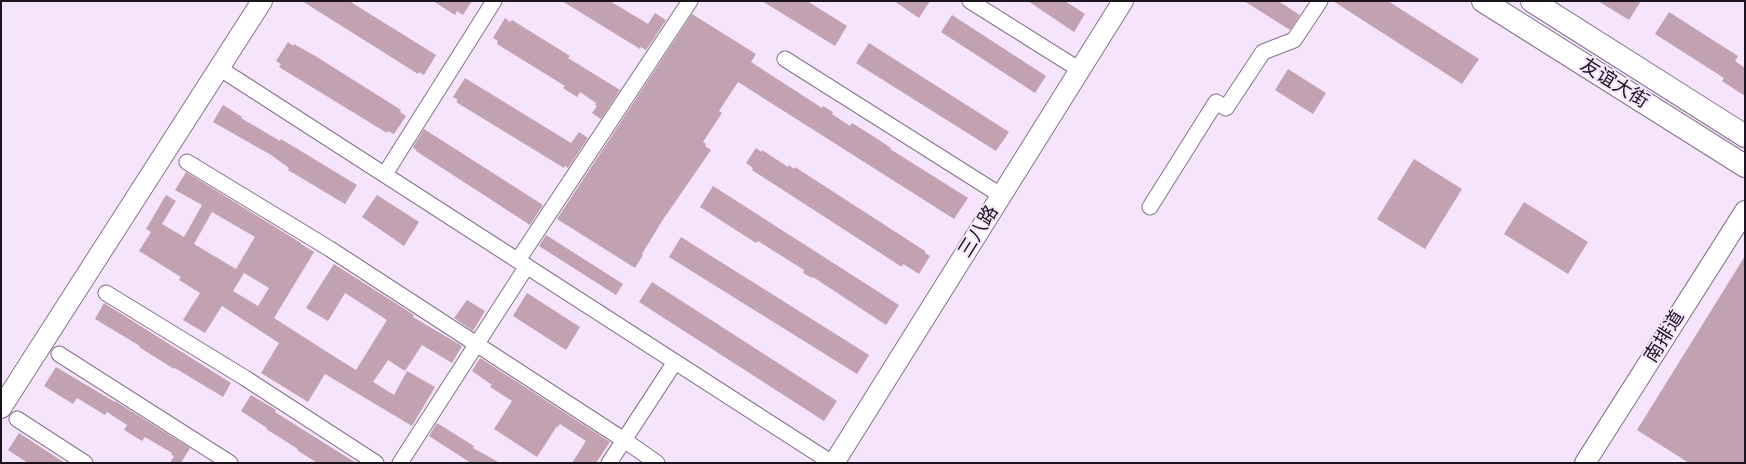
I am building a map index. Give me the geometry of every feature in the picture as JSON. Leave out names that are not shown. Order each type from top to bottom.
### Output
[{"type":"main road","name":"友谊大街","points":[[1483,1],[1745,166]]},
{"type":"main road","name":"友谊大街","points":[[1532,1],[1745,136]]},
{"type":"street","points":[[85,463],[9,414],[219,68],[262,1]]},
{"type":"street","points":[[385,174],[494,1]]},
{"type":"street","points":[[400,463],[476,344],[522,263],[690,1]]},
{"type":"street","points":[[970,1],[1080,70]]},
{"type":"street","name":"三八路","points":[[833,463],[1123,1]]},
{"type":"street","points":[[1150,207],[1216,102],[1226,108],[1263,52],[1294,40],[1320,1]]},
{"type":"street","points":[[785,59],[1002,196]]},
{"type":"street","points":[[219,68],[833,463]]},
{"type":"street","points":[[187,162],[330,249],[657,463]]},
{"type":"street","name":"南排道","points":[[1585,463],[1745,211]]},
{"type":"street","points":[[106,293],[245,378],[376,463]]},
{"type":"street","points":[[59,354],[230,463]]},
{"type":"street","points":[[609,463],[675,362]]},
{"type":"building","points":[[302,1],[349,1],[436,55],[424,75],[419,72],[418,74]]},
{"type":"building","points":[[433,1],[472,1],[463,15],[457,11],[455,15]]},
{"type":"building","points":[[562,1],[610,1],[648,24],[655,13],[666,20],[646,50],[641,47],[640,49]]},
{"type":"building","points":[[762,1],[807,1],[847,26],[835,46]]},
{"type":"building","points":[[894,1],[930,1],[919,18]]},
{"type":"building","points":[[1028,1],[1065,1],[1085,14],[1074,32]]},
{"type":"building","points":[[1244,1],[1278,1],[1300,15],[1290,30]]},
{"type":"building","points":[[1333,1],[1388,1],[1479,59],[1462,84]]},
{"type":"building","points":[[1598,1],[1641,1],[1629,20]]},
{"type":"building","points":[[1669,12],[1738,56],[1735,61],[1745,68],[1745,96],[1722,81],[1724,78],[1655,34]]},
{"type":"building","points":[[692,14],[756,54],[751,62],[822,108],[823,106],[833,112],[832,114],[850,126],[852,123],[876,138],[890,149],[968,198],[954,219],[738,82],[719,111],[722,113],[703,142],[711,150],[662,221],[635,268],[557,219]]},
{"type":"building","points":[[952,15],[1046,76],[1035,93],[941,32]]},
{"type":"building","points":[[505,18],[510,22],[512,20],[570,56],[568,58],[620,90],[601,119],[592,113],[597,106],[595,105],[596,103],[580,92],[577,97],[563,88],[565,86],[497,44],[498,41],[493,38]]},
{"type":"building","points":[[288,42],[317,57],[401,110],[400,112],[406,116],[394,134],[388,131],[387,133],[279,67],[281,64],[276,61]]},
{"type":"building","points":[[869,43],[1009,132],[996,151],[856,63]]},
{"type":"building","points":[[1288,69],[1326,93],[1313,114],[1275,90]]},
{"type":"building","points":[[465,78],[571,143],[579,132],[588,138],[568,168],[565,166],[564,168],[456,102],[458,100],[453,97]]},
{"type":"building","points":[[223,105],[241,118],[280,141],[281,139],[357,185],[345,204],[288,170],[289,168],[271,155],[213,122]]},
{"type":"building","points":[[424,129],[543,205],[530,225],[416,151],[413,147]]},
{"type":"building","points":[[756,148],[788,167],[789,165],[794,169],[795,167],[925,251],[930,256],[919,274],[903,264],[902,267],[752,170],[753,168],[746,163]]},
{"type":"building","points":[[1414,159],[1462,189],[1425,249],[1377,219]]},
{"type":"building","points":[[186,172],[314,252],[274,318],[356,370],[387,320],[345,293],[328,321],[306,308],[334,264],[414,315],[413,317],[462,346],[452,363],[422,345],[405,371],[388,360],[373,382],[394,395],[407,371],[435,387],[412,426],[325,374],[308,402],[261,373],[279,343],[222,306],[205,333],[183,320],[200,293],[179,280],[181,277],[139,251],[151,232],[146,229],[166,195],[176,201],[162,224],[184,237],[202,205],[175,190]],"holes":[[[212,212],[255,237],[236,269],[194,244]],[[244,273],[269,288],[258,306],[233,291]]]},
{"type":"building","points":[[713,186],[899,305],[886,325],[813,277],[803,273],[804,270],[758,241],[756,243],[700,207]]},
{"type":"building","points":[[377,195],[419,222],[404,246],[362,217]]},
{"type":"building","points":[[1524,202],[1588,242],[1568,274],[1504,234]]},
{"type":"building","points":[[546,235],[623,284],[616,295],[539,246]]},
{"type":"building","points":[[681,237],[869,355],[857,374],[669,257]]},
{"type":"building","points":[[1745,256],[1745,463],[1689,463],[1637,430]]},
{"type":"building","points":[[652,282],[837,401],[824,421],[639,302]]},
{"type":"building","points":[[527,293],[580,327],[566,350],[513,316]]},
{"type":"building","points":[[467,300],[485,311],[473,331],[454,318]]},
{"type":"building","points":[[104,303],[231,383],[223,397],[174,369],[95,319]]},
{"type":"building","points":[[480,358],[610,442],[596,463],[572,463],[586,441],[560,424],[537,457],[494,429],[512,401],[490,387],[492,385],[472,371]]},
{"type":"building","points":[[56,367],[190,448],[181,463],[170,463],[174,456],[171,455],[172,453],[145,437],[142,441],[124,430],[127,425],[107,412],[105,415],[77,398],[73,404],[44,386]]},
{"type":"building","points":[[251,395],[356,463],[317,463],[241,411]]},
{"type":"building","points":[[437,423],[474,446],[473,448],[500,463],[471,463],[429,436]]},
{"type":"building","points":[[19,433],[65,463],[28,463],[8,450]]}]
